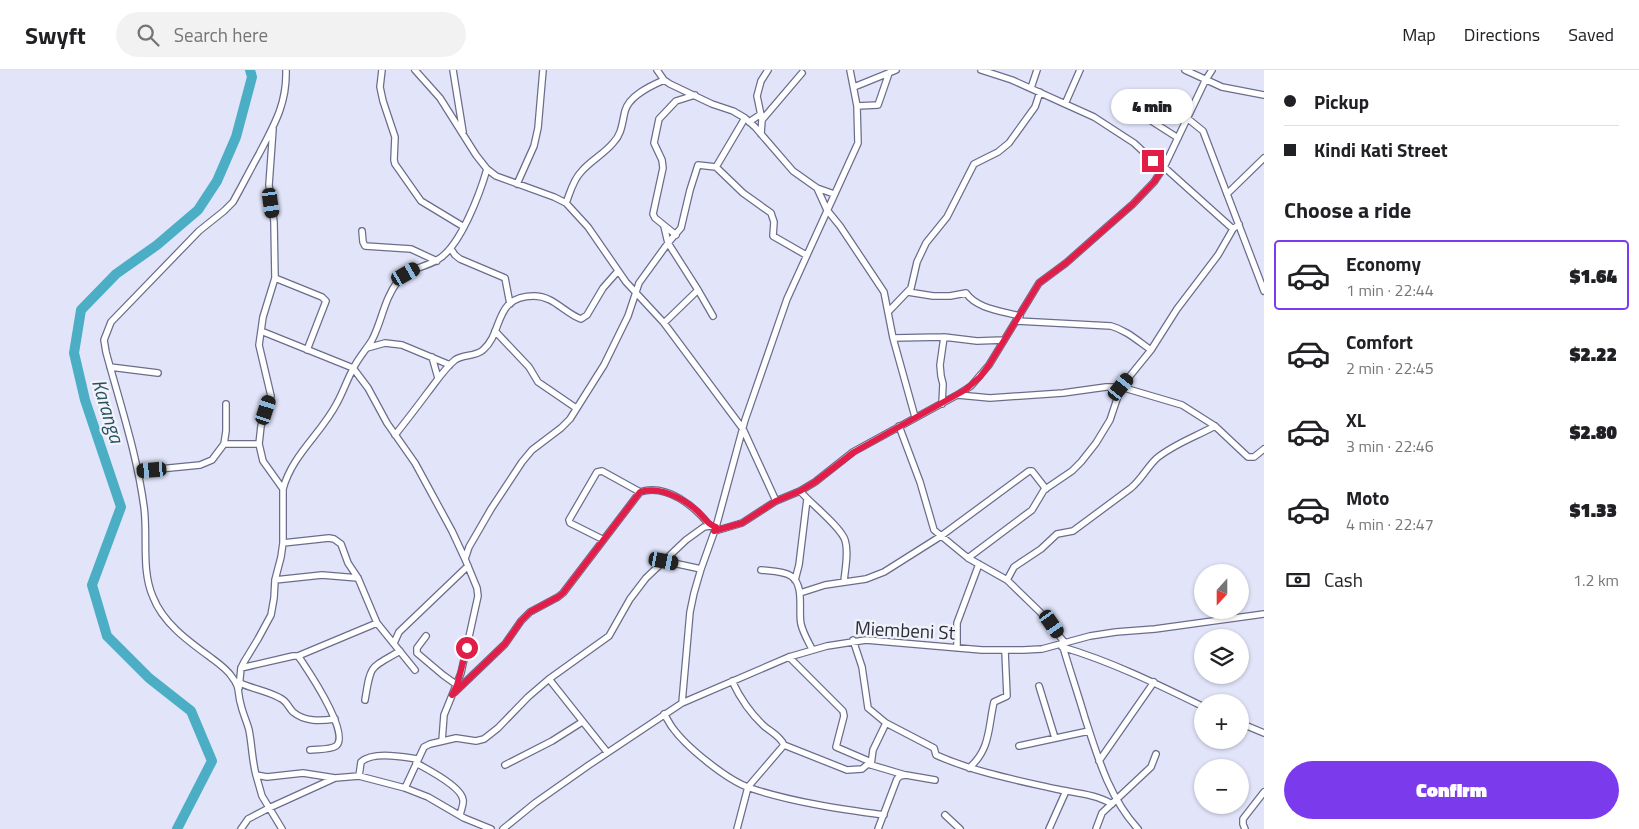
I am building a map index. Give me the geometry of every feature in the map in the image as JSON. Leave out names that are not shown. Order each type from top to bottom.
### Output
[{"type":"street","points":[[286,70],[286,83],[281,110],[274,127],[233,202],[199,230],[111,322],[104,340],[139,471],[145,509],[148,576],[151,594],[156,605],[167,620],[192,644],[227,670],[240,685],[283,699],[293,712],[302,717],[314,720],[335,719]]},
{"type":"street","points":[[382,70],[380,87],[386,112],[394,131],[395,164],[421,201],[464,227]]},
{"type":"street","points":[[415,70],[440,98],[487,169],[496,176],[547,194],[566,203],[588,227],[618,272],[664,323],[743,429],[776,501]]},
{"type":"street","points":[[452,70],[464,135]]},
{"type":"street","points":[[517,184],[534,146],[538,128],[543,70]]},
{"type":"street","points":[[657,70],[664,80],[712,104],[733,111],[747,120],[793,171],[817,188],[834,194]]},
{"type":"street","points":[[760,134],[762,117],[757,96],[761,81],[768,70]]},
{"type":"street","points":[[682,703],[690,612],[743,429],[787,299],[858,143],[857,106],[850,70]]},
{"type":"street","points":[[854,87],[896,70]]},
{"type":"street","points":[[981,70],[1031,88],[1110,127],[1134,143],[1233,229]]},
{"type":"street","points":[[1031,88],[1037,70]]},
{"type":"street","points":[[1065,104],[1080,70]]},
{"type":"street","points":[[1185,70],[1222,87],[1264,95]]},
{"type":"street","points":[[405,788],[417,761],[427,745],[456,738],[476,741],[484,739],[549,679],[609,636],[630,598],[646,578],[696,532],[704,527],[714,528],[742,523],[776,501],[800,491],[815,482],[854,452],[971,386],[980,377],[1039,283],[1066,263],[1133,204],[1154,182],[1178,138],[1205,80],[1212,70]]},
{"type":"street","points":[[716,167],[747,120],[762,117],[802,73]]},
{"type":"street","points":[[857,106],[878,105],[889,73]]},
{"type":"street","points":[[566,203],[578,176],[613,144],[619,135],[625,112],[630,103],[647,88],[664,80]]},
{"type":"street","points":[[888,312],[908,292],[913,284],[917,262],[926,243],[947,217],[974,164],[998,152],[1009,143],[1035,107],[1040,92]]},
{"type":"street","points":[[676,235],[652,214],[663,168],[662,160],[654,143],[659,119],[676,101],[695,95]]},
{"type":"street","points":[[1142,115],[1178,138]]},
{"type":"street","points":[[1187,118],[1203,131],[1261,277],[1264,291]]},
{"type":"street","points":[[274,127],[269,184],[276,259],[274,278],[259,345],[271,396],[261,426],[259,444],[263,461],[283,490]]},
{"type":"street","points":[[1227,194],[1264,158]]},
{"type":"street","points":[[466,559],[469,547],[482,524],[522,462],[532,450],[561,428],[604,364],[628,316],[639,283],[683,224],[698,164],[716,167],[743,193],[771,213],[774,222],[773,236],[806,255]]},
{"type":"street","points":[[282,829],[259,789],[253,764],[249,732],[240,703],[240,685],[242,668],[271,615],[275,580],[282,557],[283,490],[290,471],[308,442],[331,413],[353,368],[367,348],[387,299],[399,280],[417,267],[437,261],[451,249],[464,227],[482,186],[487,169]]},
{"type":"street","points":[[817,188],[827,210],[840,226],[884,292],[893,338],[915,417]]},
{"type":"street","points":[[968,558],[1032,510],[1042,492],[1072,471],[1096,443],[1110,420],[1121,387],[1151,350],[1178,309],[1218,255],[1233,229],[1240,224]]},
{"type":"street","points":[[664,226],[668,243],[713,316]]},
{"type":"street","points":[[362,231],[362,242],[365,246],[411,249],[437,261]]},
{"type":"street","points":[[451,249],[460,259],[505,278],[510,304]]},
{"type":"street","points":[[395,435],[450,365],[460,357],[481,352],[486,347],[495,331],[501,314],[510,304],[535,296],[552,301],[581,319],[587,314],[603,288],[618,272]]},
{"type":"street","points":[[274,278],[322,297],[326,301],[307,350]]},
{"type":"street","points":[[664,323],[698,290]]},
{"type":"street","points":[[908,292],[933,296],[950,296],[966,293],[975,302],[1018,318],[1111,326],[1118,328],[1151,350]]},
{"type":"street","points":[[261,331],[353,368],[368,388],[395,435],[415,463],[466,559],[477,588],[478,596],[457,685],[444,715],[442,741]]},
{"type":"street","points":[[495,331],[529,367],[538,382],[576,408]]},
{"type":"street","points":[[893,338],[944,337],[977,341],[1004,340]]},
{"type":"street","points":[[942,404],[944,384],[940,365],[944,337]]},
{"type":"street","points":[[367,348],[392,343],[402,345],[450,365]]},
{"type":"street","points":[[432,357],[438,378]]},
{"type":"street","points":[[110,367],[158,373]]},
{"type":"street","points":[[958,395],[990,398],[1121,387],[1182,405],[1214,426],[1248,457],[1254,457],[1264,449]]},
{"type":"street","points":[[139,471],[200,465],[212,460],[224,444],[226,404]]},
{"type":"street","points":[[899,426],[920,482],[932,527],[968,558],[1008,580],[1041,613],[1062,645],[1114,802],[1138,829]]},
{"type":"street","points":[[1008,580],[1014,567],[1057,534],[1073,531],[1132,488],[1147,468],[1173,446],[1214,426]]},
{"type":"street","points":[[224,444],[259,444]]},
{"type":"street","points":[[602,539],[570,523],[569,520],[597,472],[602,471],[640,492]]},
{"type":"street","points":[[800,593],[825,585],[866,579],[884,572],[941,536],[1029,471],[1046,488]]},
{"type":"street","points":[[452,695],[505,644],[521,621],[530,612],[563,593],[602,539],[627,511],[640,492],[657,490],[669,494],[695,508],[714,528]]},
{"type":"street","points":[[800,491],[834,525],[845,540],[844,582]]},
{"type":"street","points":[[795,580],[799,565],[807,499]]},
{"type":"street","points":[[283,543],[334,539],[341,544],[348,563],[358,578],[377,623],[415,670]]},
{"type":"street","points":[[664,561],[701,569]]},
{"type":"street","points":[[957,648],[957,623],[979,564]]},
{"type":"street","points":[[394,643],[399,632],[468,566]]},
{"type":"street","points":[[761,570],[792,576],[795,580],[800,593],[801,624],[812,649]]},
{"type":"street","points":[[275,580],[322,575],[358,578]]},
{"type":"street","name":"Miembeni St","points":[[503,829],[535,803],[607,752],[682,703],[812,649],[854,640],[866,640],[1006,651],[1062,645],[1116,632],[1155,629],[1264,614]]},
{"type":"street","points":[[242,668],[269,660],[298,656],[377,623]]},
{"type":"street","points":[[426,636],[417,648],[417,653],[457,685]]},
{"type":"street","points":[[854,640],[862,667],[867,705],[874,714],[886,723],[934,748],[936,755],[969,768],[1114,802]]},
{"type":"street","points":[[1062,645],[1154,682],[1194,702]]},
{"type":"street","points":[[969,768],[980,758],[983,751],[990,730],[994,702],[1007,696],[1006,651]]},
{"type":"street","points":[[365,700],[371,669],[400,652]]},
{"type":"street","points":[[298,656],[320,689],[335,719],[340,736],[335,747],[310,750]]},
{"type":"street","points":[[789,657],[843,711],[844,716],[836,747],[871,764],[905,775],[935,780]]},
{"type":"street","points":[[549,679],[607,752]]},
{"type":"street","points":[[732,681],[746,706],[764,726],[780,738],[784,745],[847,770],[862,769],[867,764],[871,764]]},
{"type":"street","points":[[1099,761],[1154,682]]},
{"type":"street","points":[[1039,686],[1055,738]]},
{"type":"street","points":[[664,714],[671,727],[694,750],[723,772],[748,787],[782,797],[884,815]]},
{"type":"street","points":[[504,765],[552,741],[582,722]]},
{"type":"street","points":[[871,764],[873,750],[886,723]]},
{"type":"street","points":[[1249,727],[1264,733]]},
{"type":"street","points":[[1019,746],[1089,731]]},
{"type":"street","points":[[737,829],[748,787],[784,745]]},
{"type":"street","points":[[1096,829],[1102,813],[1150,767],[1156,754]]},
{"type":"street","points":[[359,776],[360,762],[366,758],[391,756],[417,761],[462,795],[464,800],[460,815]]},
{"type":"street","points":[[256,775],[267,777],[303,773],[335,778],[359,776],[405,788],[428,797],[460,815],[492,829]]},
{"type":"street","points":[[878,829],[896,779],[905,775]]},
{"type":"street","points":[[241,829],[248,820],[269,808],[335,778]]},
{"type":"street","points":[[1049,829],[1066,791]]},
{"type":"street","points":[[1245,829],[1243,820],[1264,792]]},
{"type":"street","points":[[945,815],[958,828]]},
{"type":"waterway","name":"Karanga","points":[[177,829],[212,761],[191,711],[149,678],[107,636],[92,585],[121,507],[85,400],[74,353],[81,310],[116,274],[157,245],[198,210],[217,181],[236,137],[252,77],[250,70]]},
{"type":"route","points":[[467,648],[461,673],[452,695],[505,644],[521,621],[530,612],[563,593],[602,539],[627,511],[640,492],[657,490],[683,501],[695,508],[710,526],[716,527],[714,531],[732,527],[742,523],[776,501],[800,491],[854,452],[971,386],[989,365],[1039,283],[1066,263],[1146,192],[1162,170],[1153,161]]}]
